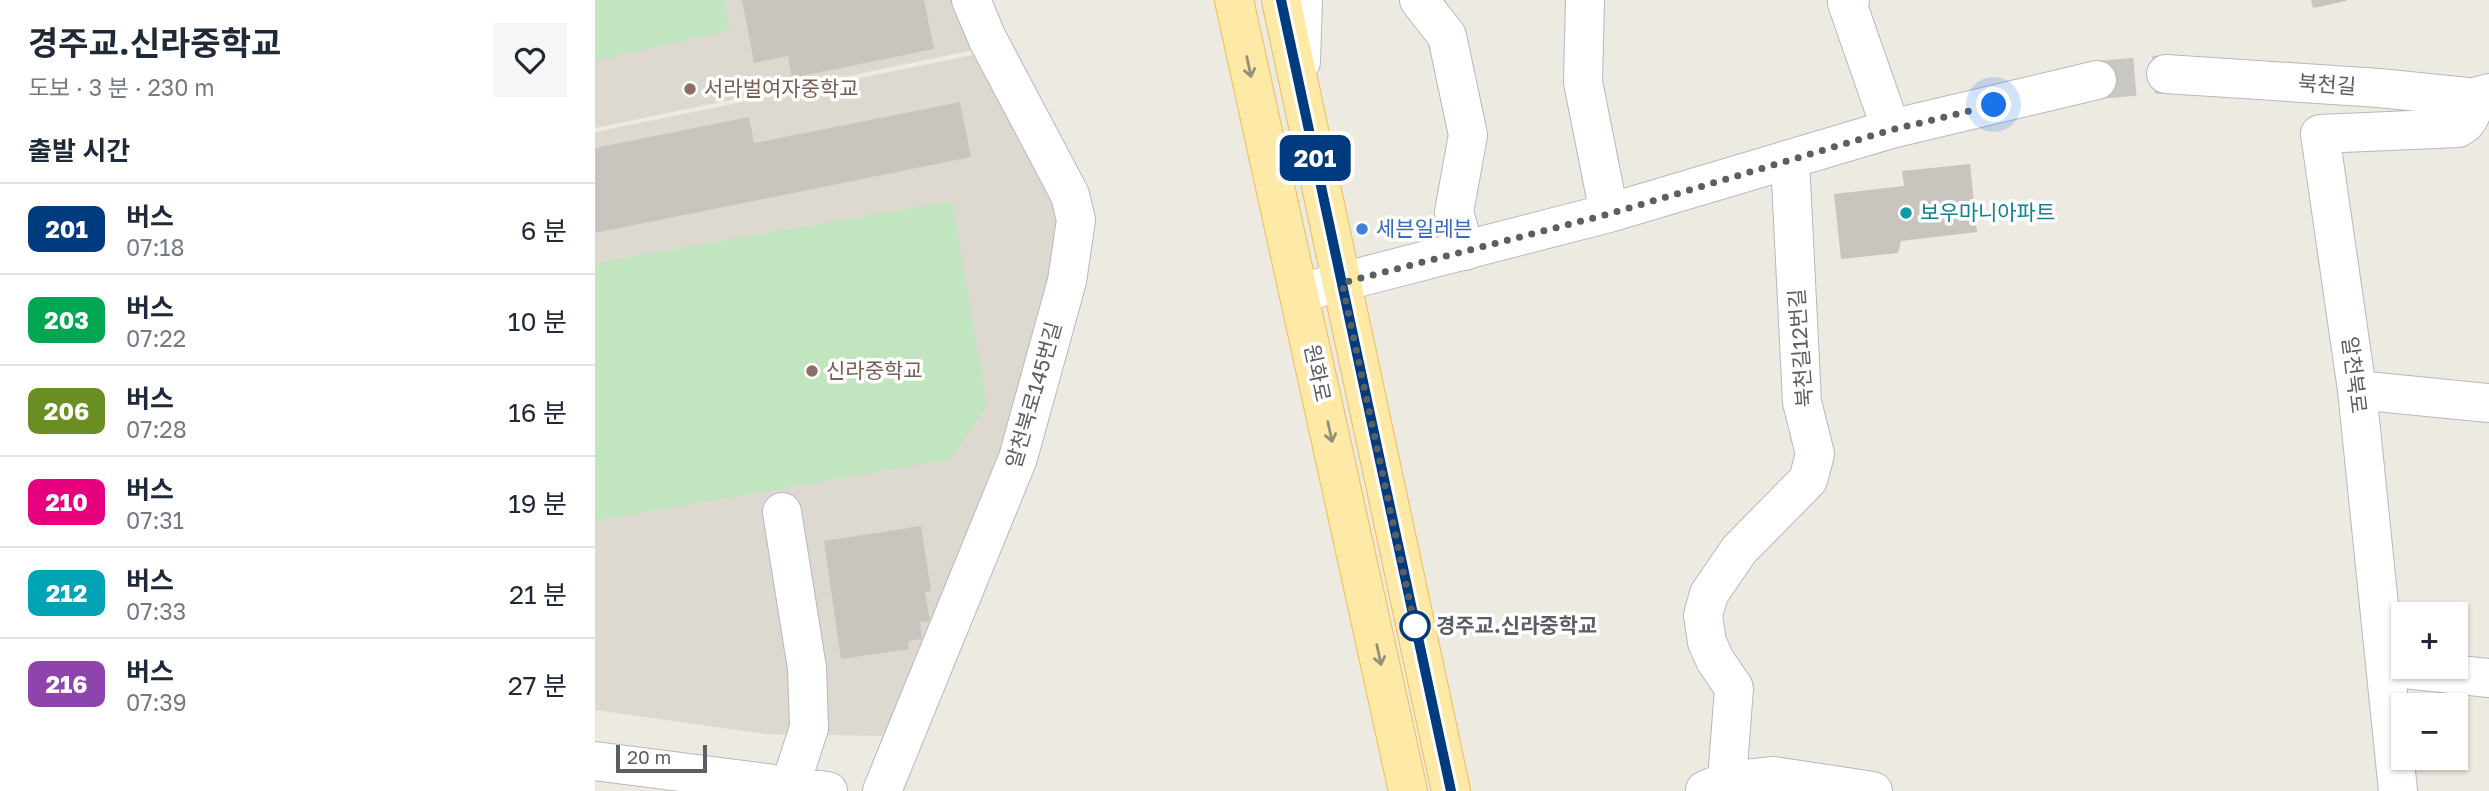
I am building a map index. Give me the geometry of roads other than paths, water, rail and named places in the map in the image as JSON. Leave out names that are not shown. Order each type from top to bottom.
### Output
[{"type":"main road","name":"원화로","points":[[1234,0],[1408,791]]},
{"type":"main road","name":"원화로","points":[[1281,0],[1451,791]]},
{"type":"street","name":"알천북로145번길","points":[[882,791],[1018,458],[1067,281],[1076,220],[1070,195],[987,38],[971,0]]},
{"type":"street","points":[[1300,89],[1303,0]]},
{"type":"street","points":[[1419,0],[1447,36],[1468,135],[1454,212],[1465,251]]},
{"type":"street","points":[[1585,0],[1583,82],[1609,214]]},
{"type":"street","points":[[1850,0],[1847,3],[1891,130]]},
{"type":"street","name":"북천길","points":[[2166,74],[2484,96]]},
{"type":"street","points":[[1299,293],[1609,214],[1891,130],[2097,80]]},
{"type":"street","name":"알천북로","points":[[2398,791],[2357,390],[2320,134],[2458,128],[2467,121],[2484,96]]},
{"type":"street","name":"북천길12번길","points":[[1715,786],[1734,688],[1711,651],[1703,615],[1709,594],[1739,550],[1808,480],[1815,454],[1802,402],[1790,160]]},
{"type":"street","points":[[2357,390],[2489,403]]},
{"type":"street","points":[[782,512],[807,668],[809,728],[798,789]]},
{"type":"street","points":[[2386,667],[2489,678]]},
{"type":"street","points":[[595,761],[828,791]]},
{"type":"street","points":[[1715,786],[1774,776],[1873,791]]},
{"type":"tunnel","points":[[2097,80],[2166,74]]},
{"type":"place","name":"서라벌여자중학교","points":[[690,89]]},
{"type":"place","name":"보우마니아파트","points":[[1906,213]]},
{"type":"place","name":"세븐일레븐","points":[[1362,229]]},
{"type":"place","name":"신라중학교","points":[[812,371]]},
{"type":"place","name":"경주교.신라중학교","points":[[1415,626]]}]
